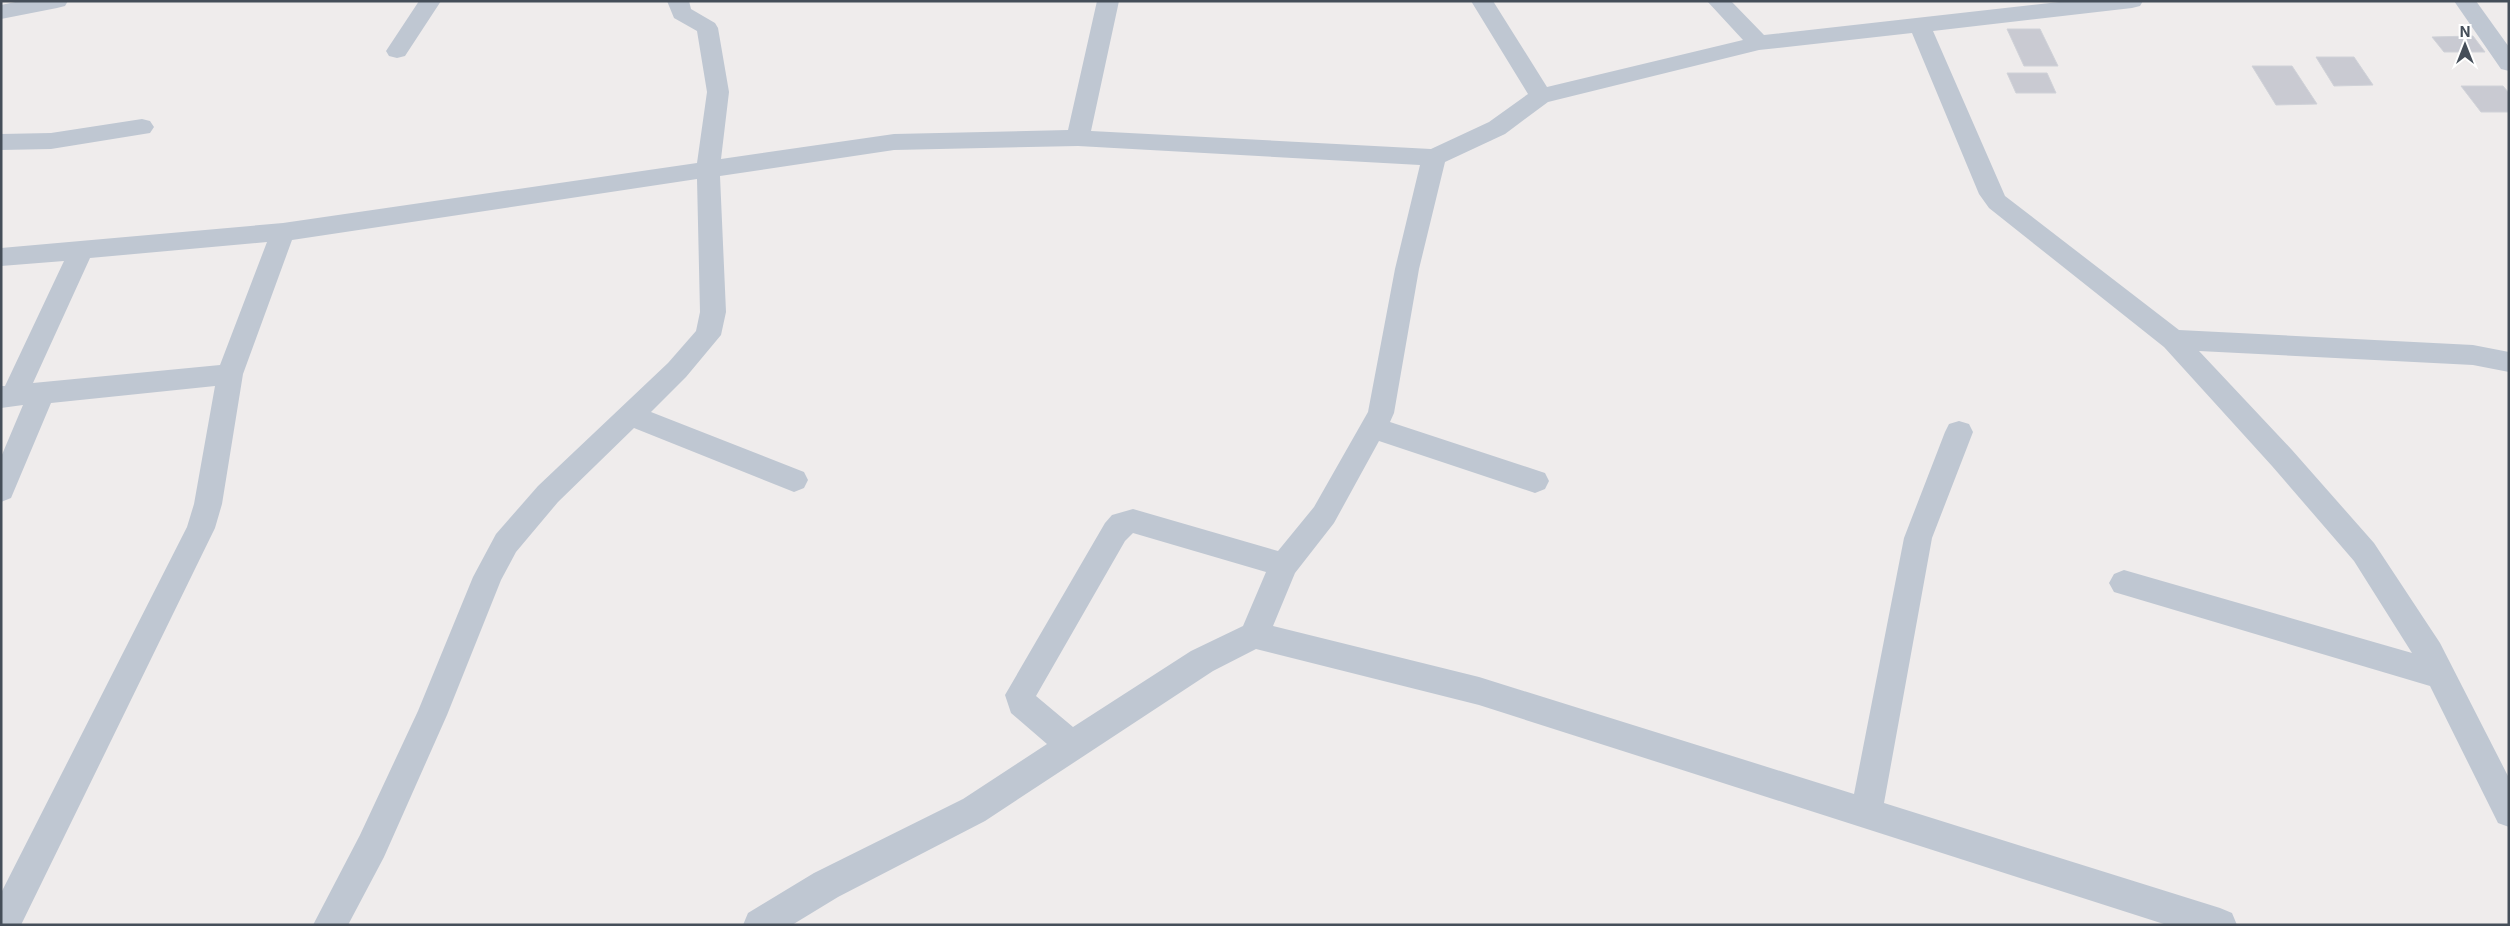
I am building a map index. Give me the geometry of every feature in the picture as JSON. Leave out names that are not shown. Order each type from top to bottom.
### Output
[{"type":"street","points":[[1,12],[56,1]]},
{"type":"street","points":[[397,51],[430,1]]},
{"type":"street","points":[[330,925],[372,846],[432,715],[488,577],[506,543],[548,494],[677,370],[708,335],[712,326],[708,168],[718,92],[707,28],[682,12],[678,1]]},
{"type":"street","points":[[1078,138],[1108,1]]},
{"type":"street","points":[[1482,1],[1541,96]]},
{"type":"street","points":[[1718,1],[1759,43]]},
{"type":"street","points":[[1938,1],[1955,21]]},
{"type":"street","points":[[1,257],[284,232],[894,142],[1078,138],[1434,157],[1496,128],[1541,96],[1759,43],[2132,1]]},
{"type":"street","points":[[2466,1],[2509,64]]},
{"type":"street","points":[[1919,24],[1991,194],[1997,202],[2173,340],[2282,458],[2364,552],[2429,652],[2509,812]]},
{"type":"street","points":[[1,142],[51,141],[142,127]]},
{"type":"street","points":[[1254,635],[1284,565],[1324,515],[1382,413],[1407,269],[1434,157]]},
{"type":"street","points":[[4,925],[201,528],[208,504],[230,374],[284,232]]},
{"type":"street","points":[[8,396],[81,250]]},
{"type":"street","points":[[2173,340],[2473,356],[2509,362]]},
{"type":"street","points":[[8,396],[230,374]]},
{"type":"street","points":[[1,490],[42,393]]},
{"type":"street","points":[[630,415],[794,480]]},
{"type":"street","points":[[1373,428],[1535,481]]},
{"type":"street","points":[[1866,812],[1918,538],[1959,432]]},
{"type":"street","points":[[1072,746],[1022,704],[1020,695],[1115,532],[1122,524],[1133,521],[1284,565]]},
{"type":"street","points":[[2124,583],[2441,675]]},
{"type":"street","points":[[760,925],[826,885],[974,810],[1202,660],[1254,635],[1479,692],[1866,812],[2220,925]]},
{"type":"building","points":[[2007,29],[2040,29],[2058,66],[2024,66]]},
{"type":"building","points":[[2473,36],[2485,52],[2444,52],[2432,37]]},
{"type":"building","points":[[2316,57],[2354,57],[2373,85],[2334,86]]},
{"type":"building","points":[[2252,66],[2292,66],[2317,104],[2276,105]]},
{"type":"building","points":[[2007,73],[2047,73],[2056,93],[2016,93]]},
{"type":"building","points":[[2461,86],[2503,86],[2509,93],[2509,112],[2481,112]]}]
